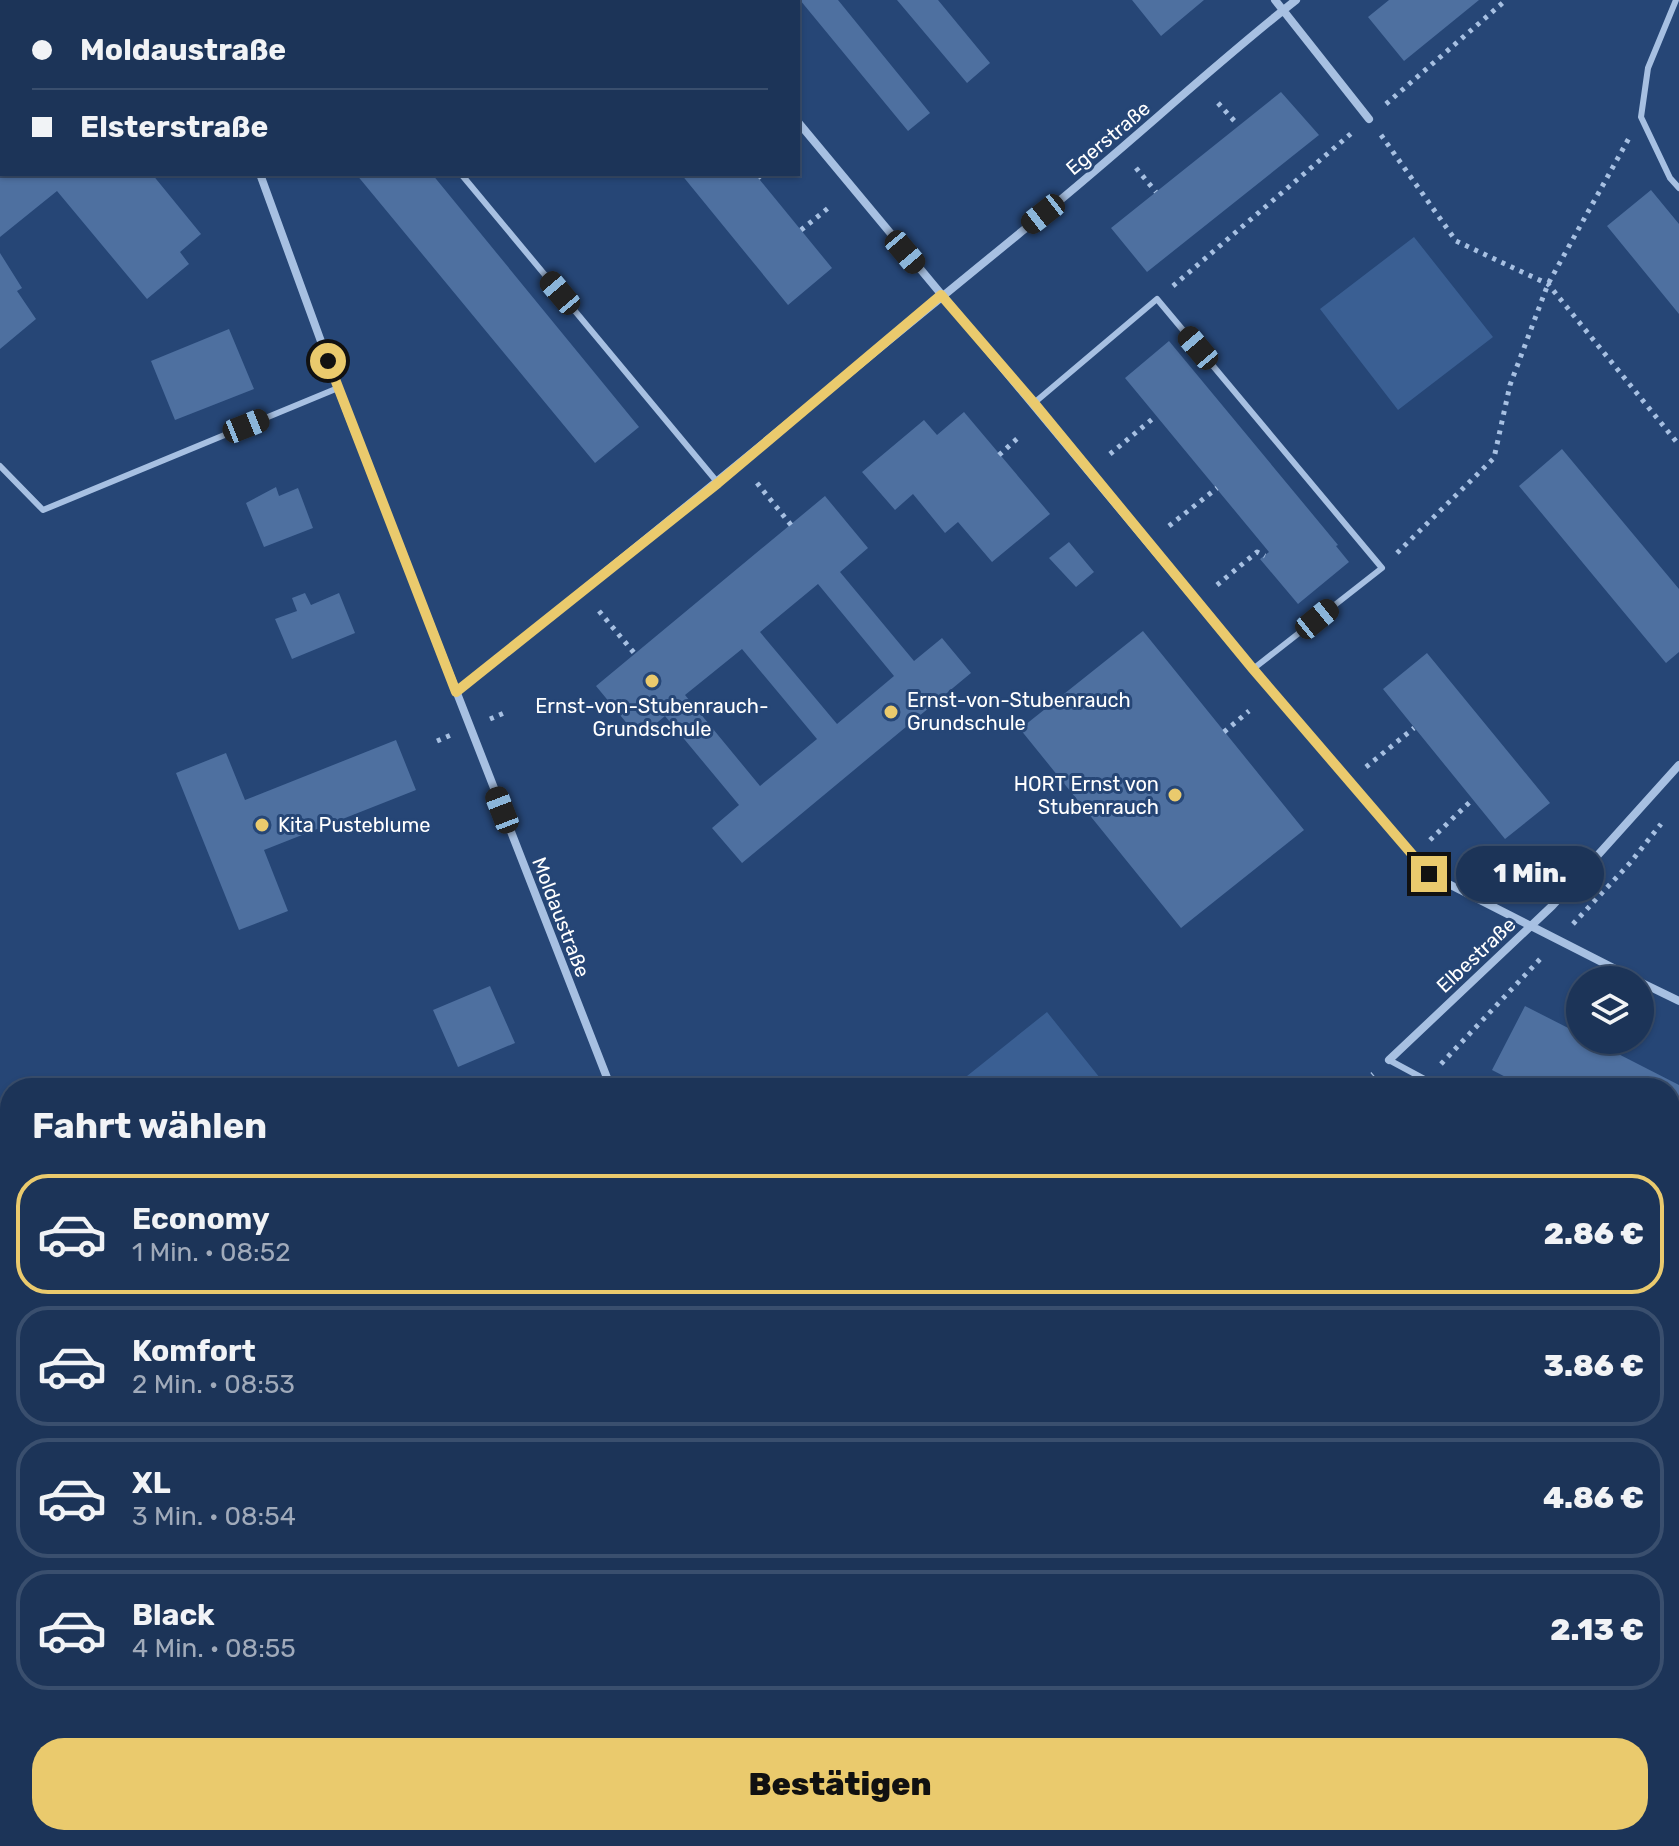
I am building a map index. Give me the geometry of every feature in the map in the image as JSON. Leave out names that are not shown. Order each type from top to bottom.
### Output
[{"type":"street","points":[[1275,0],[1369,119]]},
{"type":"street","name":"Egerstraße","points":[[456,692],[718,483],[1296,0]]},
{"type":"street","points":[[800,124],[1253,669],[1429,874],[1609,966]]},
{"type":"street","name":"Moldaustraße","points":[[261,176],[338,388],[607,1078]]},
{"type":"street","name":"Elbestraße","points":[[1389,1060],[1552,906],[1679,765]]},
{"type":"street","points":[[1654,989],[1679,1001]]},
{"type":"lane","points":[[1676,0],[1648,68],[1641,117],[1670,178],[1679,188]]},
{"type":"lane","points":[[463,176],[718,483]]},
{"type":"lane","points":[[1034,403],[1157,299],[1382,568],[1253,669]]},
{"type":"lane","points":[[0,466],[43,510],[338,388]]},
{"type":"lane","points":[[1389,1060],[1422,1078]]},
{"type":"path","points":[[1157,299],[1506,0]]},
{"type":"path","points":[[1218,103],[1238,125]]},
{"type":"path","points":[[1382,568],[1494,458],[1510,385],[1548,284],[1641,117]]},
{"type":"path","points":[[1369,119],[1456,241],[1548,284],[1679,445]]},
{"type":"path","points":[[1136,168],[1156,192]]},
{"type":"path","points":[[801,230],[832,205]]},
{"type":"path","points":[[1110,454],[1156,416]]},
{"type":"path","points":[[999,455],[1019,437]]},
{"type":"path","points":[[757,483],[791,525]]},
{"type":"path","points":[[1169,526],[1217,488]]},
{"type":"path","points":[[1217,585],[1257,552],[1265,556]]},
{"type":"path","points":[[599,611],[635,654]]},
{"type":"path","points":[[1224,732],[1249,711]]},
{"type":"path","points":[[1366,767],[1414,728]]},
{"type":"path","points":[[1430,840],[1472,800]]},
{"type":"path","points":[[1428,1078],[1630,863],[1669,814]]},
{"type":"shaded area","points":[[1414,237],[1493,337],[1398,410],[1320,309]]},
{"type":"shaded area","points":[[1047,1012],[1100,1078],[964,1078]]},
{"type":"building","points":[[800,0],[838,0],[930,113],[908,131]]},
{"type":"building","points":[[897,0],[938,0],[990,63],[967,83]]},
{"type":"building","points":[[1132,0],[1204,0],[1161,36]]},
{"type":"building","points":[[1389,0],[1479,0],[1404,61],[1368,17]]},
{"type":"building","points":[[1281,92],[1319,135],[1147,272],[1111,228]]},
{"type":"building","points":[[0,176],[154,176],[201,234],[180,252],[189,264],[147,299],[57,191],[0,237]]},
{"type":"building","points":[[358,176],[434,176],[639,427],[595,463]]},
{"type":"building","points":[[683,176],[757,176],[832,268],[788,305]]},
{"type":"building","points":[[1651,190],[1679,224],[1679,314],[1607,226]]},
{"type":"building","points":[[0,253],[22,288],[17,291],[36,319],[0,349]]},
{"type":"building","points":[[229,329],[254,389],[175,420],[151,361]]},
{"type":"building","points":[[1169,341],[1349,562],[1298,604],[1260,559],[1269,552],[1125,378]]},
{"type":"building","points":[[964,412],[1050,514],[992,562],[958,522],[945,533],[913,494],[895,510],[862,472],[924,420],[937,435]]},
{"type":"building","points":[[1562,449],[1679,589],[1679,652],[1666,663],[1519,486]]},
{"type":"building","points":[[276,487],[279,496],[298,488],[313,528],[264,547],[246,503]]},
{"type":"building","name":"Ernst-von-Stubenrauch- Grundschule","points":[[825,496],[868,548],[840,572],[914,661],[942,638],[971,673],[742,863],[712,828],[739,805],[665,716],[639,738],[596,686]],"holes":[[[818,584],[894,676],[837,724],[760,632]],[[742,649],[817,739],[760,786],[685,695]]]},
{"type":"building","points":[[1069,542],[1094,572],[1076,587],[1049,558]]},
{"type":"building","points":[[305,593],[311,605],[339,593],[355,633],[292,659],[275,619],[297,611],[292,598]]},
{"type":"building","name":"HORT Ernst von Stubenrauch","points":[[1143,631],[1304,830],[1181,928],[1020,729]]},
{"type":"building","points":[[1427,653],[1550,803],[1505,839],[1383,689]]},
{"type":"building","name":"Kita Pusteblume","points":[[396,740],[416,790],[264,850],[288,911],[239,930],[176,773],[226,753],[245,800]]},
{"type":"building","points":[[490,986],[515,1043],[458,1067],[433,1010]]},
{"type":"building","points":[[1525,1006],[1566,1027],[1566,1054],[1618,1054],[1665,1078],[1508,1078],[1492,1070]]},
{"type":"place","name":"Ernst-von-Stubenrauch- Grundschule","points":[[652,681]]},
{"type":"place","name":"Ernst-von-Stubenrauch Grundschule","points":[[891,712]]},
{"type":"place","name":"HORT Ernst von Stubenrauch","points":[[1175,795]]},
{"type":"place","name":"Kita Pusteblume","points":[[262,825]]},
{"type":"route","points":[[328,361],[456,692],[718,483],[941,295],[1253,669],[1429,874]]}]
